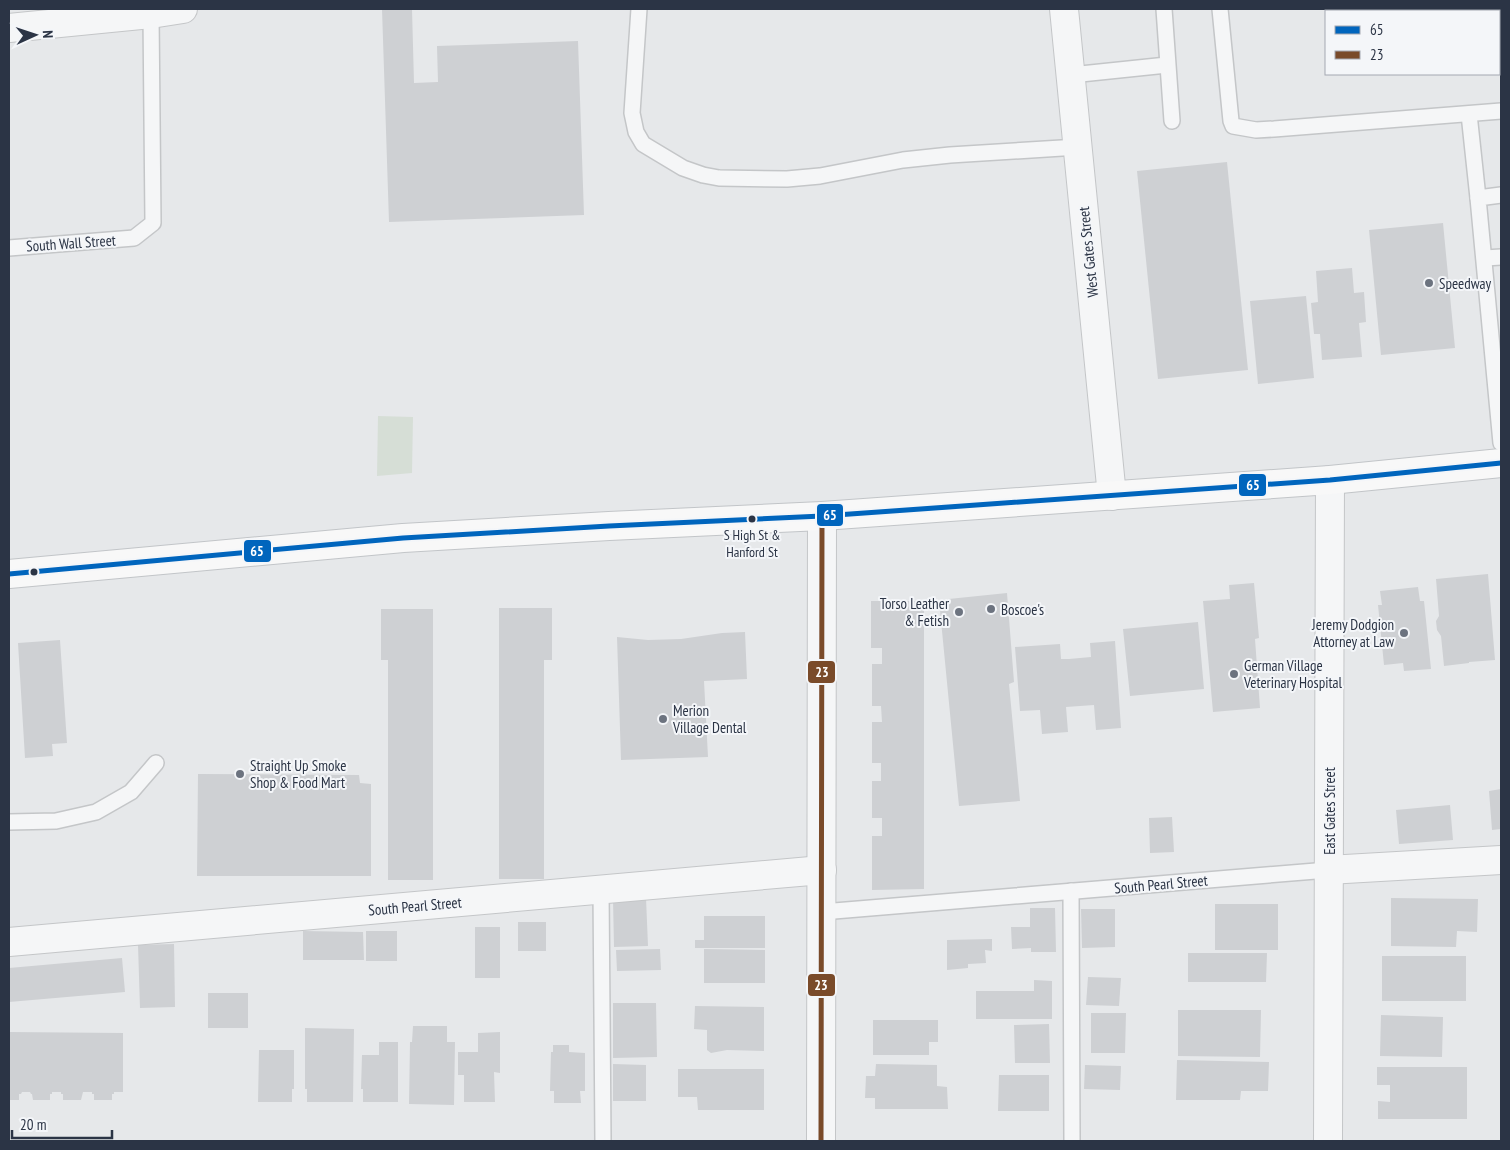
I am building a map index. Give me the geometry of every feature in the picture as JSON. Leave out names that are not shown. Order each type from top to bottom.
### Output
[{"type":"main road","points":[[9,574],[403,538],[822,516],[1330,480],[1501,463]]},
{"type":"street","points":[[9,28],[183,9]]},
{"type":"street","name":"West Gates Street","points":[[1064,9],[1112,496]]},
{"type":"street","name":"East Gates Street","points":[[1328,1141],[1330,480]]},
{"type":"street","points":[[822,516],[822,1141]]},
{"type":"street","name":"South Pearl Street","points":[[1328,870],[1501,860]]},
{"type":"street","name":"South Pearl Street","points":[[9,942],[822,870]]},
{"type":"lane","points":[[639,9],[632,113],[636,132],[643,144],[683,168],[703,175],[719,178],[787,179],[820,176],[903,160],[950,155],[1078,147]]},
{"type":"lane","points":[[1164,9],[1172,121]]},
{"type":"lane","points":[[1220,9],[1233,126],[1256,130],[1274,129],[1501,111]]},
{"type":"lane","name":"South Wall Street","points":[[9,248],[134,238],[153,223],[145,12]]},
{"type":"lane","points":[[1070,75],[1167,66]]},
{"type":"lane","points":[[1469,114],[1485,258],[1495,310],[1501,443]]},
{"type":"lane","points":[[1478,198],[1501,195]]},
{"type":"lane","points":[[1485,258],[1501,257]]},
{"type":"lane","points":[[9,822],[56,821],[96,812],[132,792],[156,763]]},
{"type":"lane","name":"South Pearl Street","points":[[822,912],[1328,870]]},
{"type":"lane","points":[[601,889],[603,1141]]},
{"type":"lane","points":[[1071,891],[1072,1141]]},
{"type":"shaded area","points":[[378,416],[413,417],[412,473],[377,476]]},
{"type":"building","points":[[382,9],[412,9],[414,83],[438,82],[437,46],[578,41],[584,215],[389,222]]},
{"type":"building","points":[[1227,162],[1248,370],[1158,379],[1137,171]]},
{"type":"building","points":[[1443,223],[1455,348],[1381,355],[1369,230]]},
{"type":"building","points":[[1352,268],[1354,293],[1364,292],[1366,322],[1359,323],[1362,357],[1322,360],[1320,334],[1314,334],[1311,303],[1318,302],[1316,271]]},
{"type":"building","points":[[1306,296],[1314,378],[1258,384],[1250,301]]},
{"type":"building","points":[[1488,574],[1495,660],[1444,666],[1441,636],[1437,630],[1436,621],[1439,616],[1436,579]]},
{"type":"building","name":"German Village Veterinary Hospital","points":[[1254,583],[1259,638],[1255,639],[1260,708],[1213,712],[1203,601],[1230,599],[1229,585]]},
{"type":"building","name":"Jeremy Dodgion Attorney at Law","points":[[1418,587],[1420,601],[1424,601],[1431,669],[1404,671],[1403,663],[1384,665],[1378,605],[1382,605],[1380,591]]},
{"type":"building","points":[[1007,593],[1014,682],[1009,684],[1020,801],[959,806],[939,600]]},
{"type":"building","points":[[871,601],[924,601],[924,889],[872,890],[872,836],[882,836],[882,818],[872,818],[872,781],[881,781],[881,763],[872,763],[872,722],[882,722],[881,706],[872,706],[872,664],[882,664],[882,648],[871,648]]},
{"type":"building","points":[[499,608],[552,608],[552,660],[544,660],[544,879],[499,879]]},
{"type":"building","points":[[381,609],[433,609],[433,880],[388,880],[388,660],[381,660]]},
{"type":"building","points":[[1198,622],[1204,689],[1130,696],[1123,629]]},
{"type":"building","name":"Merion Village Dental","points":[[745,632],[747,679],[704,681],[708,757],[621,760],[617,637],[648,640],[681,639],[722,633]]},
{"type":"building","points":[[60,640],[67,743],[52,744],[53,756],[25,758],[18,643]]},
{"type":"building","points":[[1115,641],[1121,728],[1096,730],[1094,705],[1066,707],[1068,732],[1042,734],[1040,710],[1020,711],[1015,647],[1060,644],[1061,659],[1069,659],[1091,657],[1090,643]]},
{"type":"building","points":[[198,774],[359,775],[360,783],[371,784],[371,876],[197,876]]},
{"type":"building","points":[[1501,789],[1501,829],[1492,830],[1489,791]]},
{"type":"building","points":[[1450,805],[1453,840],[1399,844],[1396,810]]},
{"type":"building","points":[[1172,817],[1174,852],[1150,853],[1149,818]]},
{"type":"building","points":[[646,898],[648,946],[614,947],[613,899]]},
{"type":"building","points":[[1391,898],[1478,899],[1477,932],[1457,931],[1456,947],[1391,946]]},
{"type":"building","points":[[1215,904],[1278,904],[1278,950],[1215,950]]},
{"type":"building","points":[[1030,908],[1055,908],[1056,952],[1031,952],[1031,948],[1012,949],[1011,927],[1030,927]]},
{"type":"building","points":[[1081,909],[1115,909],[1115,947],[1082,948]]},
{"type":"building","points":[[704,916],[765,916],[765,948],[695,948],[695,940],[704,940]]},
{"type":"building","points":[[518,922],[546,922],[546,951],[518,951]]},
{"type":"building","points":[[475,927],[500,927],[500,978],[475,978]]},
{"type":"building","points":[[303,931],[363,932],[364,960],[303,960]]},
{"type":"building","points":[[366,931],[397,931],[397,961],[366,961]]},
{"type":"building","points":[[992,939],[992,951],[985,950],[986,963],[968,964],[968,968],[947,970],[947,940]]},
{"type":"building","points":[[174,944],[175,1007],[140,1008],[138,945]]},
{"type":"building","points":[[660,949],[661,970],[617,971],[616,950]]},
{"type":"building","points":[[704,949],[765,950],[765,983],[704,983]]},
{"type":"building","points":[[1188,953],[1267,953],[1266,982],[1188,982]]},
{"type":"building","points":[[1382,956],[1466,956],[1466,1001],[1382,1001]]},
{"type":"building","points":[[122,958],[125,992],[9,1002],[9,968]]},
{"type":"building","points":[[1088,977],[1121,978],[1119,1006],[1086,1005]]},
{"type":"building","points":[[1034,980],[1052,981],[1052,1019],[976,1019],[976,991],[1034,991]]},
{"type":"building","points":[[208,993],[248,993],[248,1028],[208,1028]]},
{"type":"building","points":[[613,1003],[656,1003],[657,1057],[613,1058]]},
{"type":"building","points":[[695,1006],[764,1007],[764,1051],[727,1050],[711,1053],[707,1050],[707,1030],[694,1029]]},
{"type":"building","points":[[1178,1010],[1261,1010],[1260,1057],[1178,1056]]},
{"type":"building","points":[[1091,1013],[1126,1013],[1125,1053],[1091,1053]]},
{"type":"building","points":[[1381,1015],[1443,1017],[1442,1057],[1380,1056]]},
{"type":"building","points":[[873,1020],[938,1020],[938,1042],[929,1042],[929,1055],[873,1055]]},
{"type":"building","points":[[1049,1024],[1050,1063],[1015,1063],[1014,1025]]},
{"type":"building","points":[[413,1026],[447,1026],[447,1042],[455,1042],[454,1105],[409,1104],[410,1042],[412,1042]]},
{"type":"building","points":[[305,1028],[354,1029],[353,1102],[307,1102],[307,1089],[305,1089]]},
{"type":"building","points":[[9,1032],[123,1033],[123,1092],[114,1092],[112,1100],[94,1100],[92,1092],[83,1092],[81,1100],[63,1100],[61,1092],[52,1092],[50,1100],[33,1100],[30,1092],[22,1092],[19,1094],[19,1100],[9,1100]]},
{"type":"building","points":[[500,1032],[500,1073],[494,1072],[495,1102],[464,1102],[464,1075],[458,1075],[458,1052],[478,1052],[478,1033]]},
{"type":"building","points":[[379,1042],[398,1042],[398,1102],[363,1102],[363,1089],[361,1089],[362,1055],[379,1055]]},
{"type":"building","points":[[553,1045],[569,1045],[569,1052],[585,1053],[585,1091],[580,1091],[581,1103],[554,1103],[554,1091],[550,1091],[551,1052],[553,1052]]},
{"type":"building","points":[[259,1050],[294,1050],[292,1102],[258,1102]]},
{"type":"building","points":[[1177,1060],[1269,1062],[1268,1091],[1241,1091],[1240,1100],[1176,1100]]},
{"type":"building","points":[[613,1064],[646,1065],[646,1101],[613,1101]]},
{"type":"building","points":[[876,1064],[937,1065],[937,1086],[947,1087],[948,1109],[875,1109],[875,1098],[865,1098],[866,1076],[875,1076]]},
{"type":"building","points":[[1085,1065],[1121,1066],[1120,1090],[1084,1089]]},
{"type":"building","points":[[1377,1067],[1467,1067],[1467,1119],[1378,1119],[1378,1101],[1390,1102],[1390,1085],[1377,1085]]},
{"type":"building","points":[[678,1069],[764,1069],[764,1110],[698,1110],[697,1097],[678,1097]]},
{"type":"building","points":[[999,1075],[1049,1075],[1049,1111],[998,1111]]},
{"type":"transit line","name":"65","points":[[9,574],[403,538],[822,516],[1330,480],[1501,463]]},
{"type":"transit line","name":"23","points":[[821,1141],[822,516]]},
{"type":"place","name":"Speedway","points":[[1429,283]]},
{"type":"place","name":"S High St & Hanford St","points":[[752,519]]},
{"type":"place","name":"Boscoe's","points":[[991,609]]},
{"type":"place","name":"Torso Leather & Fetish","points":[[959,612]]},
{"type":"place","name":"Jeremy Dodgion Attorney at Law","points":[[1404,633]]},
{"type":"place","name":"German Village Veterinary Hospital","points":[[1234,674]]},
{"type":"place","name":"Merion Village Dental","points":[[663,719]]},
{"type":"place","name":"Straight Up Smoke Shop & Food Mart","points":[[240,774]]}]
